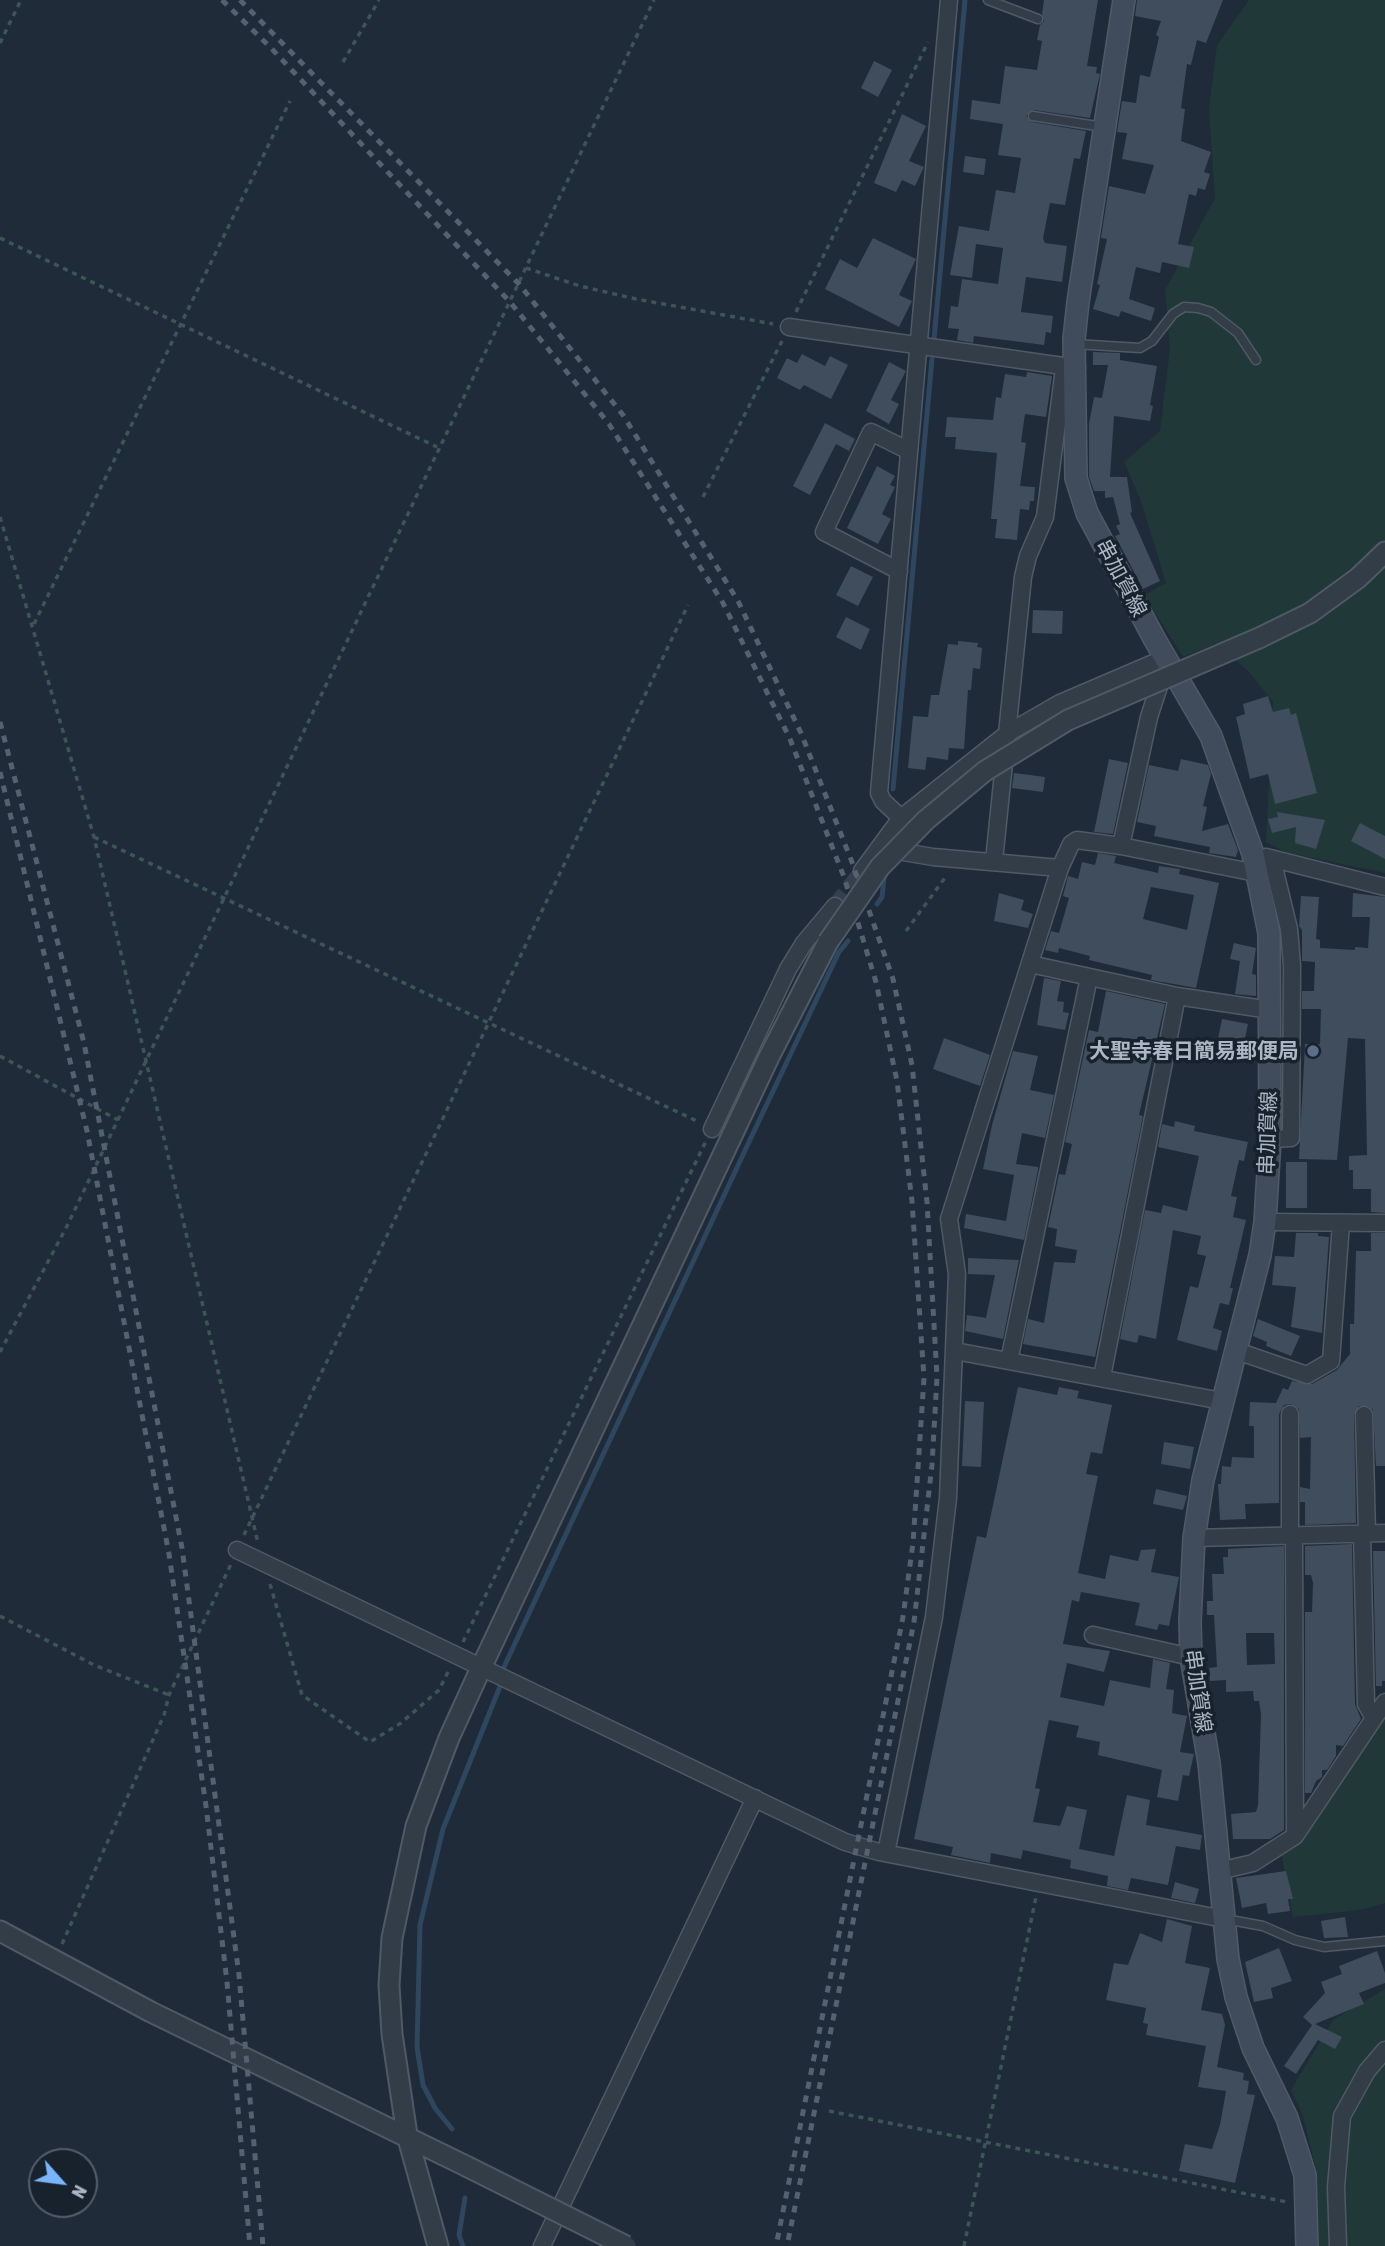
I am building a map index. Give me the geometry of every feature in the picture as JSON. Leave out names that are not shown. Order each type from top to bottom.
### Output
[{"type":"main road","name":"串加賀線","points":[[1125,0],[1078,302],[1073,367],[1075,470],[1080,497],[1166,660],[1211,736],[1260,862],[1271,950],[1270,1139],[1265,1222],[1260,1255],[1222,1401],[1194,1538],[1191,1657],[1209,1763],[1224,1919],[1236,1997],[1254,2048],[1287,2118],[1305,2175],[1307,2246]]},
{"type":"street","points":[[901,818],[889,809],[880,793],[917,346],[950,0]]},
{"type":"street","points":[[789,327],[1073,367]]},
{"type":"street","points":[[994,861],[1023,577],[1045,517],[1063,376],[1073,367]]},
{"type":"street","points":[[899,571],[824,532],[871,432],[909,451]]},
{"type":"street","points":[[438,2246],[407,2135],[391,2034],[389,1985],[392,1938],[416,1826],[449,1738],[481,1668],[769,1057],[828,942],[880,867],[926,820],[985,771],[1068,720],[1311,613],[1358,578],[1385,552]]},
{"type":"street","points":[[862,871],[901,818],[1008,733],[1060,704],[1166,660]]},
{"type":"street","points":[[1121,846],[1149,717],[1166,660]]},
{"type":"street","points":[[886,1853],[934,1617],[948,1497],[957,1274],[949,1219],[1060,868],[1070,844],[1077,840],[1260,862],[1385,887]]},
{"type":"street","points":[[879,848],[959,859],[1060,868]]},
{"type":"street","points":[[1260,862],[1289,929],[1292,966],[1291,1138],[1270,1139]]},
{"type":"street","points":[[712,1129],[788,969],[804,943],[835,906]]},
{"type":"street","points":[[1030,964],[1177,996],[1270,1010]]},
{"type":"street","points":[[1009,1361],[1089,977]]},
{"type":"street","points":[[1102,1377],[1177,996]]},
{"type":"street","points":[[1265,1222],[1385,1223]]},
{"type":"street","points":[[1234,1350],[1307,1375],[1331,1361],[1341,1223]]},
{"type":"street","points":[[955,1351],[1222,1401]]},
{"type":"street","points":[[1290,1414],[1295,1836]]},
{"type":"street","points":[[1364,1415],[1366,1704],[1374,1718]]},
{"type":"street","points":[[1194,1538],[1385,1533]]},
{"type":"street","points":[[237,1550],[845,1842],[886,1853],[1224,1919]]},
{"type":"street","points":[[1093,1635],[1191,1657]]},
{"type":"street","points":[[1219,1871],[1253,1863],[1295,1836],[1385,1702]]},
{"type":"street","points":[[542,2246],[755,1798]]},
{"type":"street","points":[[0,1931],[151,2012],[407,2135],[626,2246]]},
{"type":"street","points":[[1338,2246],[1336,2187],[1342,2116],[1367,2071],[1385,2050]]},
{"type":"lane","points":[[988,0],[1038,19]]},
{"type":"lane","points":[[1033,116],[1106,127]]},
{"type":"lane","points":[[1075,344],[1140,348],[1152,341],[1173,314],[1184,307],[1198,308],[1211,312],[1238,333],[1256,360]]},
{"type":"lane","points":[[1224,1919],[1263,1926],[1295,1940],[1324,1947],[1385,1941]]},
{"type":"path","points":[[0,43],[21,0]]},
{"type":"path","points":[[343,62],[379,0]]},
{"type":"path","points":[[0,1352],[67,1226],[654,0]]},
{"type":"path","points":[[703,497],[930,37]]},
{"type":"path","points":[[34,625],[290,101]]},
{"type":"path","points":[[0,238],[438,447]]},
{"type":"path","points":[[526,268],[580,286],[636,299],[789,327]]},
{"type":"path","points":[[0,517],[34,625],[94,837],[252,1519],[302,1695],[370,1742],[401,1723],[439,1690],[712,1129],[94,837]]},
{"type":"path","points":[[55,1961],[164,1715],[169,1695],[688,605]]},
{"type":"path","points":[[906,931],[959,859]]},
{"type":"path","points":[[0,1056],[118,1120]]},
{"type":"path","points":[[0,1332],[8,1337]]},
{"type":"path","points":[[0,1616],[94,1665],[169,1695]]},
{"type":"path","points":[[964,2246],[1040,1881]]},
{"type":"path","points":[[829,2111],[1306,2206]]},
{"type":"green space","points":[[1249,0],[1385,0],[1385,873],[1285,852],[1266,842],[1273,702],[1250,673],[1217,643],[1183,657],[1144,595],[1166,583],[1141,501],[1124,462],[1160,431],[1170,349],[1165,290],[1215,198],[1209,109],[1217,45]]},
{"type":"green space","points":[[1385,1715],[1385,1903],[1360,1910],[1293,1917],[1281,1852],[1301,1838],[1320,1814]]},
{"type":"green space","points":[[1385,1989],[1385,2246],[1319,2246],[1317,2174],[1303,2116],[1291,2090],[1333,2020]]},
{"type":"building","points":[[1044,0],[1098,0],[1087,66],[1097,67],[1096,73],[1100,74],[1090,118],[1034,110],[1026,116],[1032,122],[1086,131],[1080,159],[1074,158],[1065,205],[1050,203],[1043,238],[1045,243],[1067,246],[1062,282],[1026,277],[1021,312],[1053,316],[1051,333],[1046,332],[1044,345],[974,336],[973,343],[957,340],[959,329],[948,328],[951,306],[958,307],[962,279],[998,284],[1003,248],[976,244],[972,278],[950,275],[959,226],[989,231],[996,190],[1015,193],[1021,158],[998,155],[1003,124],[970,119],[972,100],[1000,104],[1005,66],[1037,70],[1042,41],[1037,40],[1040,25],[1044,21]]},
{"type":"building","points":[[1137,0],[1223,0],[1206,43],[1197,40],[1191,65],[1187,64],[1181,108],[1185,109],[1181,141],[1211,152],[1204,172],[1210,174],[1205,190],[1198,188],[1196,196],[1189,194],[1178,244],[1194,247],[1189,268],[1162,262],[1160,273],[1136,267],[1129,299],[1155,308],[1151,321],[1121,311],[1119,317],[1093,309],[1100,285],[1097,284],[1107,239],[1101,238],[1109,186],[1145,194],[1154,165],[1122,159],[1127,133],[1117,132],[1122,101],[1136,103],[1140,75],[1150,77],[1159,37],[1156,35],[1161,21],[1135,16]]},
{"type":"building","points":[[874,61],[892,70],[878,97],[861,88]]},
{"type":"building","points":[[902,114],[926,126],[909,161],[924,167],[915,186],[902,180],[896,192],[874,183]]},
{"type":"building","points":[[965,156],[986,159],[984,175],[963,172]]},
{"type":"building","points":[[873,238],[916,259],[899,295],[912,301],[899,327],[825,289],[840,259],[857,268]]},
{"type":"building","points":[[1093,352],[1120,353],[1120,360],[1157,366],[1150,421],[1114,416],[1110,477],[1127,477],[1130,513],[1160,581],[1143,589],[1115,536],[1120,534],[1116,526],[1120,524],[1113,497],[1105,498],[1105,491],[1094,491],[1089,477],[1089,424],[1094,397],[1102,398],[1108,365],[1093,365]]},
{"type":"building","points":[[802,354],[825,366],[830,356],[848,365],[831,399],[804,385],[800,390],[777,378],[787,358],[797,363]]},
{"type":"building","points":[[889,362],[906,371],[891,400],[899,404],[889,424],[866,411]]},
{"type":"building","points":[[1027,372],[1052,376],[1046,417],[1025,414],[1021,442],[1026,443],[1020,486],[1035,487],[1034,501],[1030,501],[1029,510],[1020,509],[1017,540],[995,538],[997,519],[991,519],[997,453],[955,449],[956,437],[945,437],[947,417],[993,420],[996,397],[1001,398],[1005,374],[1026,377]]},
{"type":"building","points":[[825,423],[855,439],[849,451],[836,444],[810,495],[793,486]]},
{"type":"building","points":[[877,466],[895,476],[890,485],[895,487],[882,514],[891,519],[878,544],[847,528]]},
{"type":"building","points":[[851,566],[873,577],[858,606],[836,595]]},
{"type":"building","points":[[1033,610],[1063,611],[1062,634],[1032,633]]},
{"type":"building","points":[[846,617],[870,629],[861,650],[836,637]]},
{"type":"building","points":[[958,641],[978,643],[977,647],[982,648],[980,669],[973,668],[971,690],[968,690],[964,749],[949,748],[948,760],[927,757],[925,770],[908,768],[913,716],[928,717],[931,695],[939,695],[948,644],[958,645]]},
{"type":"building","points":[[1268,696],[1273,712],[1289,708],[1291,715],[1296,713],[1317,793],[1275,804],[1268,774],[1250,779],[1236,717],[1245,714],[1243,704]]},
{"type":"building","points":[[1109,759],[1128,763],[1113,834],[1094,832]]},
{"type":"building","points":[[1181,759],[1208,765],[1211,774],[1203,806],[1207,807],[1202,831],[1228,824],[1238,850],[1236,857],[1209,853],[1210,847],[1154,836],[1156,826],[1137,822],[1149,765],[1178,771]]},
{"type":"building","points":[[1014,773],[1045,777],[1043,792],[1012,788]]},
{"type":"building","points":[[1277,812],[1325,820],[1316,849],[1295,843],[1296,827],[1272,833],[1268,819],[1278,817]]},
{"type":"building","points":[[1360,823],[1385,836],[1385,859],[1351,841]]},
{"type":"building","points":[[1098,853],[1116,856],[1114,863],[1158,873],[1159,866],[1180,869],[1179,874],[1219,883],[1196,988],[1151,980],[1152,975],[1089,960],[1090,956],[1059,948],[1058,953],[1045,950],[1051,931],[1059,933],[1069,898],[1063,896],[1068,876],[1078,879],[1082,862],[1095,865]],"holes":[[[1151,887],[1194,895],[1187,930],[1143,919]]]},
{"type":"building","points":[[999,893],[1024,900],[1021,910],[1033,914],[1028,928],[994,921]]},
{"type":"building","points":[[1353,893],[1385,897],[1385,1213],[1371,1212],[1371,1189],[1353,1189],[1353,1170],[1349,1170],[1349,1156],[1367,1155],[1365,1039],[1348,1038],[1337,1160],[1299,1159],[1305,1044],[1320,1044],[1321,1009],[1302,1009],[1302,991],[1314,991],[1315,962],[1302,961],[1302,930],[1299,926],[1301,896],[1319,897],[1316,939],[1320,940],[1320,948],[1355,950],[1355,947],[1368,948],[1370,917],[1352,917]]},
{"type":"building","points":[[1234,943],[1256,948],[1252,974],[1256,975],[1256,996],[1235,994],[1240,961],[1230,959]]},
{"type":"building","points":[[1044,978],[1061,981],[1057,1001],[1064,1002],[1063,1012],[1069,1013],[1065,1030],[1037,1025]]},
{"type":"building","points":[[1106,991],[1165,1004],[1139,1115],[1143,1116],[1095,1357],[1023,1344],[1028,1319],[1044,1323],[1054,1262],[1075,1263],[1077,1250],[1055,1246],[1057,1229],[1048,1227],[1059,1174],[1065,1175],[1072,1144],[1065,1142],[1089,1030],[1098,1032]]},
{"type":"building","points":[[1222,1019],[1248,1024],[1240,1062],[1214,1058]]},
{"type":"building","points":[[944,1038],[990,1055],[980,1086],[933,1069]]},
{"type":"building","points":[[1013,1051],[1038,1056],[1030,1090],[1054,1095],[1045,1138],[1022,1133],[1016,1164],[1038,1167],[1024,1240],[964,1228],[966,1214],[1006,1221],[1014,1175],[983,1169],[992,1125]]},
{"type":"building","points":[[1175,1121],[1195,1126],[1194,1131],[1248,1142],[1244,1161],[1239,1160],[1231,1196],[1237,1197],[1233,1217],[1246,1220],[1230,1288],[1233,1288],[1229,1305],[1220,1303],[1213,1328],[1222,1331],[1217,1351],[1177,1340],[1190,1286],[1198,1288],[1206,1256],[1197,1254],[1201,1236],[1173,1230],[1156,1339],[1139,1335],[1137,1343],[1120,1339],[1145,1210],[1161,1213],[1163,1205],[1187,1211],[1199,1156],[1158,1147],[1162,1124],[1174,1127]]},
{"type":"building","points":[[1286,1162],[1307,1162],[1307,1208],[1286,1208]]},
{"type":"building","points":[[1296,1233],[1318,1233],[1318,1236],[1329,1237],[1322,1333],[1291,1327],[1296,1287],[1272,1285],[1275,1256],[1294,1257]]},
{"type":"building","points":[[1371,1233],[1385,1233],[1385,1466],[1376,1466],[1373,1410],[1368,1406],[1359,1406],[1354,1415],[1356,1523],[1305,1525],[1305,1502],[1300,1502],[1300,1487],[1310,1489],[1311,1437],[1300,1438],[1299,1409],[1291,1404],[1284,1405],[1279,1414],[1279,1503],[1245,1504],[1246,1519],[1220,1520],[1218,1484],[1221,1484],[1222,1466],[1231,1467],[1232,1457],[1254,1458],[1254,1426],[1249,1426],[1250,1402],[1276,1403],[1283,1388],[1288,1390],[1292,1381],[1312,1384],[1337,1370],[1350,1354],[1350,1324],[1354,1324],[1356,1251],[1371,1251]]},
{"type":"building","points":[[968,1258],[1019,1260],[1003,1339],[965,1331],[967,1315],[986,1318],[995,1275],[968,1274]]},
{"type":"building","points":[[1258,1319],[1300,1336],[1291,1356],[1266,1346],[1267,1342],[1253,1336]]},
{"type":"building","points":[[1018,1387],[1057,1395],[1059,1387],[1079,1391],[1077,1398],[1112,1405],[1102,1454],[1091,1452],[1086,1474],[1098,1476],[1078,1573],[1105,1579],[1110,1555],[1138,1561],[1141,1550],[1156,1549],[1151,1572],[1179,1577],[1169,1626],[1159,1624],[1157,1630],[1135,1625],[1140,1603],[1081,1592],[1079,1602],[1072,1600],[1063,1644],[1110,1651],[1104,1672],[1067,1663],[1060,1697],[1104,1706],[1110,1680],[1150,1688],[1153,1659],[1170,1663],[1166,1689],[1174,1690],[1172,1713],[1187,1716],[1180,1752],[1194,1754],[1189,1776],[1183,1775],[1178,1801],[1157,1797],[1162,1770],[1098,1755],[1100,1742],[1076,1737],[1079,1726],[1049,1720],[1035,1788],[1040,1789],[1033,1822],[1060,1826],[1067,1806],[1087,1810],[1079,1849],[1114,1856],[1127,1795],[1150,1800],[1146,1825],[1202,1835],[1200,1850],[1176,1846],[1168,1885],[1131,1878],[1128,1890],[1107,1886],[1108,1876],[1070,1868],[1071,1860],[1023,1850],[1021,1859],[991,1853],[990,1863],[951,1855],[953,1847],[914,1839],[977,1536],[986,1538]]},
{"type":"building","points":[[965,1401],[984,1402],[981,1467],[962,1466]]},
{"type":"building","points":[[1164,1442],[1194,1447],[1190,1469],[1161,1464]]},
{"type":"building","points":[[1156,1489],[1187,1496],[1183,1510],[1153,1504]]},
{"type":"building","points":[[1352,1544],[1355,1704],[1361,1719],[1343,1746],[1336,1745],[1336,1756],[1327,1770],[1322,1770],[1322,1777],[1316,1781],[1311,1793],[1305,1793],[1305,1612],[1312,1612],[1313,1583],[1311,1575],[1305,1575],[1305,1546]]},
{"type":"building","points":[[1284,1546],[1284,1830],[1270,1839],[1233,1839],[1231,1814],[1256,1812],[1258,1805],[1261,1714],[1259,1701],[1254,1701],[1253,1691],[1226,1692],[1226,1680],[1210,1681],[1209,1668],[1217,1667],[1214,1615],[1207,1615],[1207,1601],[1213,1601],[1212,1574],[1224,1574],[1223,1557],[1228,1557],[1228,1549]],"holes":[[[1246,1633],[1274,1633],[1275,1664],[1247,1665]]]},
{"type":"building","points":[[1373,1551],[1385,1551],[1385,1681],[1382,1681],[1382,1686],[1376,1686]]},
{"type":"building","points":[[1286,1871],[1293,1899],[1288,1899],[1290,1911],[1268,1914],[1266,1903],[1242,1908],[1236,1878]]},
{"type":"building","points":[[1175,1882],[1199,1889],[1195,1903],[1171,1898]]},
{"type":"building","points":[[1345,1917],[1348,1937],[1324,1938],[1321,1921]]},
{"type":"building","points":[[1167,1919],[1192,1926],[1185,1963],[1210,1968],[1201,2010],[1222,2014],[1225,2025],[1217,2067],[1244,2073],[1243,2080],[1249,2081],[1247,2094],[1255,2095],[1235,2183],[1179,2171],[1185,2144],[1212,2149],[1220,2125],[1226,2091],[1198,2087],[1206,2046],[1146,2035],[1148,2024],[1143,2023],[1146,2008],[1106,2000],[1114,1963],[1128,1965],[1140,1933],[1162,1942]]},
{"type":"building","points":[[1279,1948],[1292,1981],[1271,1988],[1273,1998],[1254,2002],[1245,1962]]},
{"type":"building","points":[[1377,1951],[1385,1973],[1385,1983],[1359,1993],[1364,2004],[1315,2024],[1342,2037],[1335,2049],[1318,2040],[1296,2074],[1284,2066],[1312,2025],[1303,2017],[1325,1993],[1321,1982],[1342,1974],[1339,1966]]},
{"type":"waterway","points":[[934,339],[965,0]]},
{"type":"waterway","points":[[893,789],[932,359]]},
{"type":"waterway","points":[[877,904],[882,897],[884,878]]},
{"type":"waterway","points":[[503,1669],[748,1144],[839,952],[848,941]]},
{"type":"waterway","points":[[452,2129],[435,2108],[423,2085],[417,2047],[420,1925],[443,1829],[501,1684]]},
{"type":"waterway","points":[[463,2246],[459,2235],[465,2198]]},
{"type":"tunnel","points":[[835,906],[862,871]]},
{"type":"railway","points":[[222,0],[271,48],[510,302],[609,424],[723,603],[790,739],[844,877],[876,982],[897,1081],[912,1201],[924,1378],[913,1543],[903,1617],[776,2246]]},
{"type":"railway","points":[[240,0],[519,284],[623,415],[738,601],[801,733],[852,862],[893,979],[912,1065],[927,1202],[937,1377],[932,1465],[914,1622],[787,2246]]},
{"type":"railway","points":[[0,722],[84,1043],[182,1548],[239,1975],[263,2246]]},
{"type":"railway","points":[[0,772],[87,1131],[169,1554],[206,1806],[227,1982],[250,2246]]},
{"type":"place","name":"大聖寺春日簡易郵便局","points":[[1313,1051]]}]
